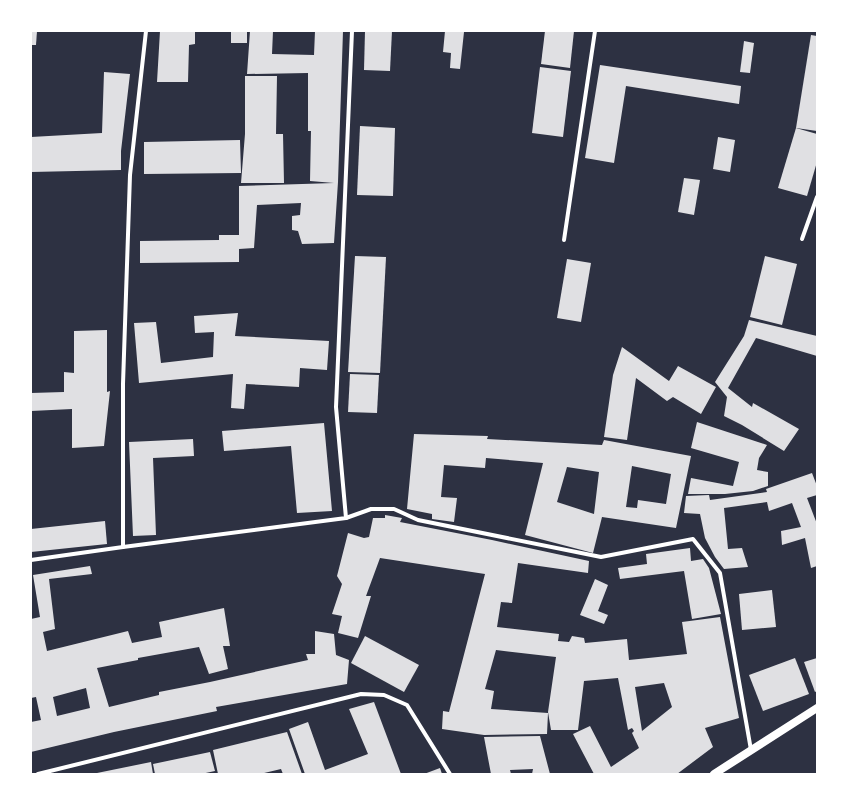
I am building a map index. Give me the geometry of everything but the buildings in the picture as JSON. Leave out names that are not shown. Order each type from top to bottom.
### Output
[{"type":"main road","points":[[714,774],[817,708]]},
{"type":"street","points":[[123,547],[123,384],[130,175],[146,31]]},
{"type":"street","points":[[346,518],[336,407],[352,31]]},
{"type":"street","points":[[564,240],[595,31]]},
{"type":"street","points":[[802,239],[817,197]]},
{"type":"street","points":[[31,560],[346,518],[371,509],[394,509],[418,520],[601,557],[693,539],[720,573],[751,750]]},
{"type":"street","points":[[38,774],[361,694],[384,695],[407,705],[450,774]]}]
